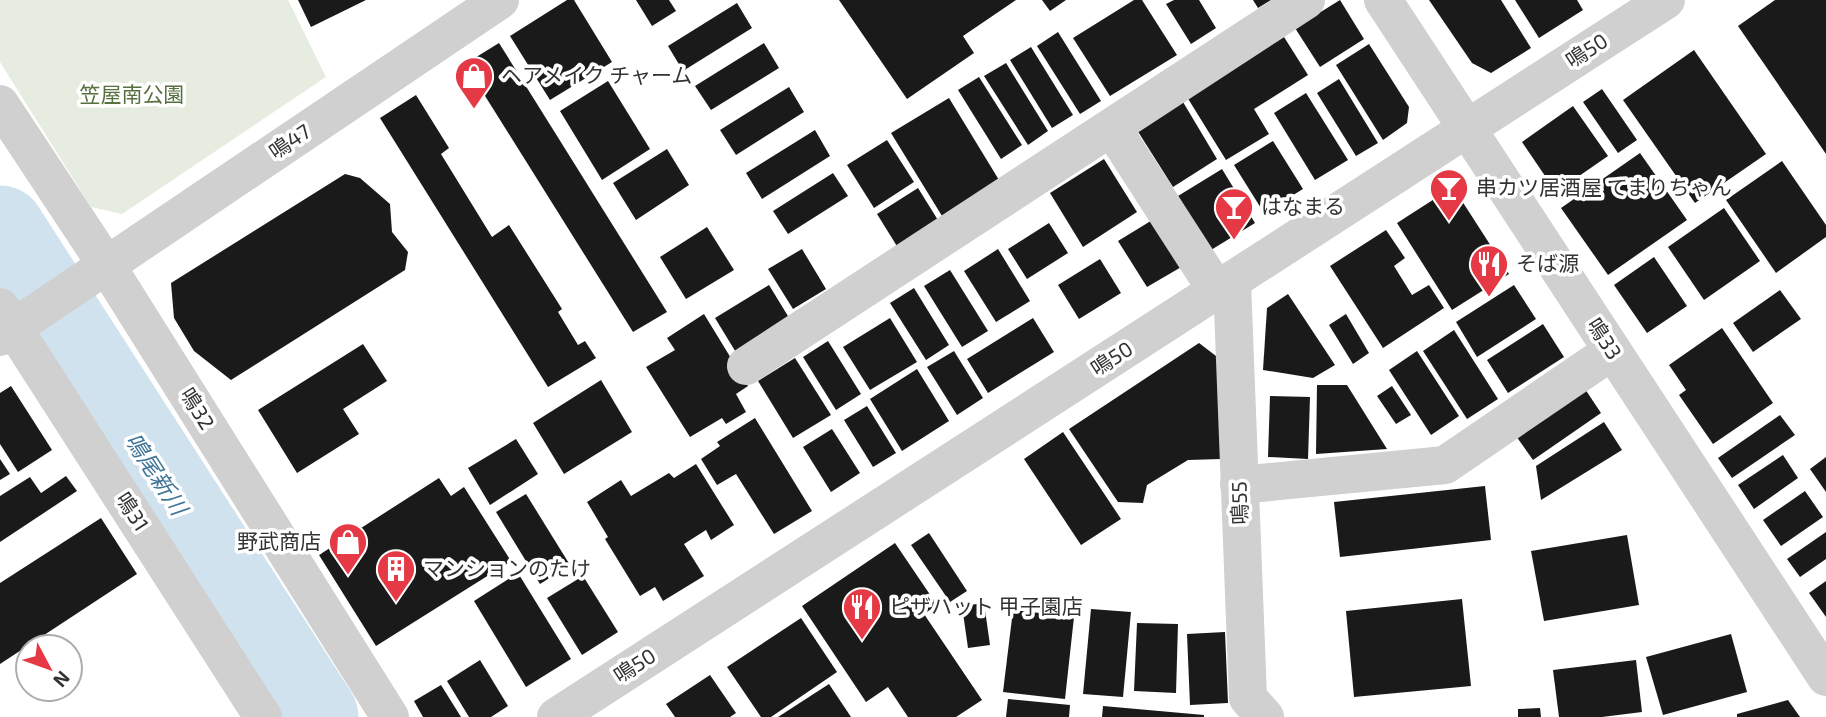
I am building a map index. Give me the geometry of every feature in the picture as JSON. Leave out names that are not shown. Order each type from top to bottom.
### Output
[{"type":"street","name":"鳴47","points":[[5,324],[94,274],[500,0]]},
{"type":"street","points":[[746,366],[1307,0]]},
{"type":"street","name":"鳴33","points":[[1383,0],[1826,677]]},
{"type":"street","name":"鳴50","points":[[556,717],[1666,0]]},
{"type":"street","name":"鳴32","points":[[0,104],[94,274],[390,717]]},
{"type":"street","points":[[1112,128],[1224,286]]},
{"type":"street","name":"鳴55","points":[[1224,286],[1239,485],[1248,698],[1265,717]]},
{"type":"street","name":"鳴31","points":[[5,324],[263,717]]},
{"type":"street","points":[[1239,485],[1445,465],[1612,351]]},
{"type":"green space","name":"笠屋南公園","points":[[0,0],[288,0],[326,77],[122,214],[91,207],[0,62]]},
{"type":"building","points":[[298,0],[366,0],[311,27]]},
{"type":"building","points":[[567,0],[574,0],[612,62],[550,100],[510,36]]},
{"type":"building","points":[[636,0],[669,0],[676,11],[652,26]]},
{"type":"building","points":[[839,0],[1016,0],[963,36],[974,53],[907,99]]},
{"type":"building","points":[[1042,0],[1066,0],[1050,11]]},
{"type":"building","points":[[1134,0],[1142,0],[1177,55],[1110,96],[1073,38]]},
{"type":"building","points":[[1174,0],[1199,0],[1216,28],[1191,44],[1166,4]]},
{"type":"building","points":[[1253,0],[1271,0],[1258,8]]},
{"type":"building","points":[[1340,0],[1364,39],[1320,67],[1295,28]]},
{"type":"building","points":[[1429,0],[1501,0],[1531,48],[1491,73],[1472,63]]},
{"type":"building","points":[[1515,0],[1577,0],[1583,10],[1539,38]]},
{"type":"building","points":[[1775,0],[1826,0],[1826,154],[1738,26]]},
{"type":"building","points":[[737,3],[752,28],[683,71],[668,46]]},
{"type":"building","points":[[1058,32],[1101,101],[1080,114],[1037,46]]},
{"type":"building","points":[[1284,37],[1308,75],[1254,109],[1269,134],[1226,160],[1187,97]]},
{"type":"building","points":[[499,43],[667,312],[633,332],[465,64]]},
{"type":"building","points":[[764,43],[779,68],[711,110],[695,86]]},
{"type":"building","points":[[1369,44],[1409,107],[1407,123],[1383,140],[1336,65]]},
{"type":"building","points":[[1031,47],[1073,115],[1052,128],[1010,60]]},
{"type":"building","points":[[1694,50],[1766,154],[1695,203],[1623,100]]},
{"type":"building","points":[[1006,63],[1048,131],[1028,145],[984,76]]},
{"type":"building","points":[[979,77],[1022,145],[1001,159],[958,90]]},
{"type":"building","points":[[1339,79],[1378,143],[1356,156],[1317,93]]},
{"type":"building","points":[[608,81],[650,149],[602,180],[560,111]]},
{"type":"building","points":[[789,87],[804,112],[736,155],[720,130]]},
{"type":"building","points":[[1602,89],[1637,140],[1618,153],[1583,102]]},
{"type":"building","points":[[1306,93],[1348,160],[1315,180],[1274,113]]},
{"type":"building","points":[[416,95],[449,148],[441,154],[492,237],[509,225],[562,309],[558,312],[578,345],[585,341],[596,358],[548,387],[380,118]]},
{"type":"building","points":[[949,98],[999,180],[942,216],[891,133]]},
{"type":"building","points":[[1183,102],[1217,159],[1173,187],[1137,130]]},
{"type":"building","points":[[1573,106],[1608,156],[1556,192],[1522,142]]},
{"type":"building","points":[[815,130],[830,156],[762,199],[746,173]]},
{"type":"building","points":[[887,140],[914,182],[874,208],[847,165]]},
{"type":"building","points":[[1273,141],[1303,189],[1264,213],[1234,165]]},
{"type":"building","points":[[667,149],[689,185],[636,220],[613,183]]},
{"type":"building","points":[[1640,153],[1687,220],[1608,275],[1561,208]]},
{"type":"building","points":[[1104,159],[1137,212],[1083,247],[1050,193]]},
{"type":"building","points":[[1782,161],[1826,225],[1826,237],[1776,273],[1726,200]]},
{"type":"building","points":[[1222,169],[1255,223],[1211,250],[1178,196]]},
{"type":"building","points":[[833,173],[848,196],[788,234],[773,211]]},
{"type":"building","points":[[345,174],[360,178],[390,204],[392,232],[408,252],[405,270],[231,380],[194,351],[174,318],[171,283]]},
{"type":"building","points":[[1453,187],[1509,274],[1452,310],[1397,223]]},
{"type":"building","points":[[918,188],[941,225],[900,251],[877,214]]},
{"type":"building","points":[[1724,208],[1760,261],[1704,300],[1668,247]]},
{"type":"building","points":[[1154,219],[1183,266],[1147,287],[1118,241]]},
{"type":"building","points":[[1049,223],[1068,253],[1027,279],[1008,249]]},
{"type":"building","points":[[707,227],[734,270],[686,299],[660,257]]},
{"type":"building","points":[[1386,230],[1405,258],[1394,266],[1412,295],[1429,285],[1444,308],[1383,348],[1330,266]]},
{"type":"building","points":[[802,249],[826,289],[793,309],[768,269]]},
{"type":"building","points":[[998,249],[1030,301],[996,322],[964,271]]},
{"type":"building","points":[[1654,257],[1687,306],[1647,333],[1614,285]]},
{"type":"building","points":[[1100,259],[1121,293],[1079,319],[1058,285]]},
{"type":"building","points":[[950,270],[988,331],[962,347],[924,286]]},
{"type":"building","points":[[769,285],[791,321],[737,354],[715,318]]},
{"type":"building","points":[[1514,285],[1536,319],[1477,357],[1456,322]]},
{"type":"building","points":[[914,288],[949,345],[926,360],[890,303]]},
{"type":"building","points":[[1780,290],[1801,319],[1753,352],[1733,323]]},
{"type":"building","points":[[1288,294],[1335,365],[1313,378],[1263,370],[1267,308]]},
{"type":"building","points":[[704,314],[748,386],[736,394],[746,412],[726,424],[722,418],[690,437],[646,367],[675,350],[667,338]]},
{"type":"building","points":[[1346,314],[1369,353],[1353,364],[1329,325]]},
{"type":"building","points":[[890,318],[917,362],[870,390],[843,347]]},
{"type":"building","points":[[1033,318],[1054,352],[988,393],[967,359]]},
{"type":"building","points":[[1543,324],[1564,357],[1508,393],[1487,360]]},
{"type":"building","points":[[1722,328],[1773,403],[1713,444],[1679,395],[1686,390],[1669,365]]},
{"type":"building","points":[[1454,330],[1498,399],[1467,419],[1423,351]]},
{"type":"building","points":[[828,341],[861,394],[836,410],[803,357]]},
{"type":"building","points":[[1199,343],[1220,359],[1221,459],[1188,460],[1147,485],[1143,503],[1118,502],[1069,429]]},
{"type":"building","points":[[363,344],[387,381],[343,409],[359,434],[297,473],[258,410]]},
{"type":"building","points":[[954,351],[983,398],[957,415],[927,367]]},
{"type":"building","points":[[1417,351],[1459,416],[1431,435],[1389,370]]},
{"type":"building","points":[[795,358],[831,415],[793,438],[758,381]]},
{"type":"building","points":[[917,369],[949,421],[902,451],[870,399]]},
{"type":"building","points":[[601,380],[632,432],[564,474],[533,423]]},
{"type":"building","points":[[1317,385],[1347,385],[1387,449],[1316,454]]},
{"type":"building","points":[[11,386],[52,450],[18,472],[0,444],[0,393]]},
{"type":"building","points":[[1392,386],[1411,415],[1396,424],[1377,396]]},
{"type":"building","points":[[1585,389],[1601,413],[1533,460],[1516,436]]},
{"type":"building","points":[[1270,396],[1310,397],[1308,459],[1268,457]]},
{"type":"building","points":[[867,406],[896,453],[873,467],[844,420]]},
{"type":"building","points":[[1780,415],[1795,435],[1732,478],[1718,458]]},
{"type":"building","points":[[755,418],[812,511],[774,534],[736,474],[717,485],[701,459],[720,446],[717,442]]},
{"type":"building","points":[[1604,422],[1622,450],[1541,500],[1536,466]]},
{"type":"building","points":[[832,429],[860,473],[831,492],[803,447]]},
{"type":"building","points":[[1063,432],[1121,519],[1081,545],[1024,459]]},
{"type":"building","points":[[516,439],[538,474],[490,505],[468,468]]},
{"type":"building","points":[[1783,455],[1798,478],[1754,509],[1738,485]]},
{"type":"building","points":[[1826,457],[1826,492],[1810,469]]},
{"type":"building","points":[[0,459],[10,474],[0,480]]},
{"type":"building","points":[[696,464],[734,525],[711,540],[706,530],[684,544],[704,576],[663,601],[655,587],[640,596],[605,539],[608,537],[587,502],[621,480],[631,496],[669,473],[674,478]]},
{"type":"building","points":[[66,476],[77,491],[0,542],[0,496],[30,477],[41,493]]},
{"type":"building","name":"マンションのたけ","points":[[439,478],[451,496],[464,487],[511,561],[376,646],[319,555]]},
{"type":"building","points":[[1485,486],[1491,540],[1340,557],[1334,502]]},
{"type":"building","points":[[1805,491],[1823,517],[1781,546],[1763,520]]},
{"type":"building","points":[[526,494],[570,565],[540,584],[496,512]]},
{"type":"building","points":[[101,518],[137,574],[47,633],[14,633],[14,655],[0,664],[0,583]]},
{"type":"building","points":[[1826,532],[1826,559],[1800,577],[1787,559]]},
{"type":"building","points":[[929,533],[967,591],[950,602],[911,545]]},
{"type":"building","points":[[1627,535],[1639,605],[1544,621],[1531,551]]},
{"type":"building","points":[[895,543],[937,605],[924,614],[982,700],[956,717],[908,717],[888,687],[866,702],[802,606]]},
{"type":"building","points":[[518,573],[571,659],[526,687],[474,601]]},
{"type":"building","points":[[583,576],[618,632],[582,655],[547,598]]},
{"type":"building","points":[[1826,581],[1826,617],[1809,593]]},
{"type":"building","points":[[1462,599],[1471,686],[1354,697],[1346,611]]},
{"type":"building","points":[[984,603],[990,645],[968,648],[962,606]]},
{"type":"building","points":[[1091,609],[1131,612],[1123,697],[1083,694]]},
{"type":"building","points":[[1013,610],[1074,617],[1065,699],[1003,692]]},
{"type":"building","points":[[801,618],[837,672],[771,717],[761,717],[727,667]]},
{"type":"building","points":[[1137,623],[1178,624],[1176,693],[1134,691]]},
{"type":"building","points":[[1225,632],[1228,703],[1190,705],[1187,634]]},
{"type":"building","points":[[1731,634],[1747,692],[1663,715],[1646,657]]},
{"type":"building","points":[[480,660],[508,706],[491,717],[469,717],[447,681]]},
{"type":"building","points":[[1636,660],[1642,712],[1602,717],[1559,717],[1553,670]]},
{"type":"building","points":[[710,675],[736,713],[730,717],[675,717],[666,704]]},
{"type":"building","points":[[829,684],[851,717],[778,717]]},
{"type":"building","points":[[441,685],[461,717],[423,717],[414,701]]},
{"type":"building","points":[[1008,699],[1070,705],[1069,717],[1006,717]]},
{"type":"building","points":[[1788,700],[1800,717],[1737,717],[1737,714]]},
{"type":"building","points":[[1103,706],[1204,715],[1204,717],[1102,717]]},
{"type":"building","points":[[1540,708],[1541,717],[1518,717],[1518,709]]},
{"type":"waterway","name":"鳴尾新川","points":[[0,231],[313,717]]},
{"type":"place","name":"ヘアメイク チャーム","points":[[474,110]]},
{"type":"place","name":"串カツ居酒屋 てまりちゃん","points":[[1449,222]]},
{"type":"place","name":"はなまる","points":[[1234,241]]},
{"type":"place","name":"そば源","points":[[1489,298]]},
{"type":"place","name":"野武商店","points":[[348,576]]},
{"type":"place","name":"マンションのたけ","points":[[396,603]]},
{"type":"place","name":"ピザハット 甲子園店","points":[[862,641]]}]
